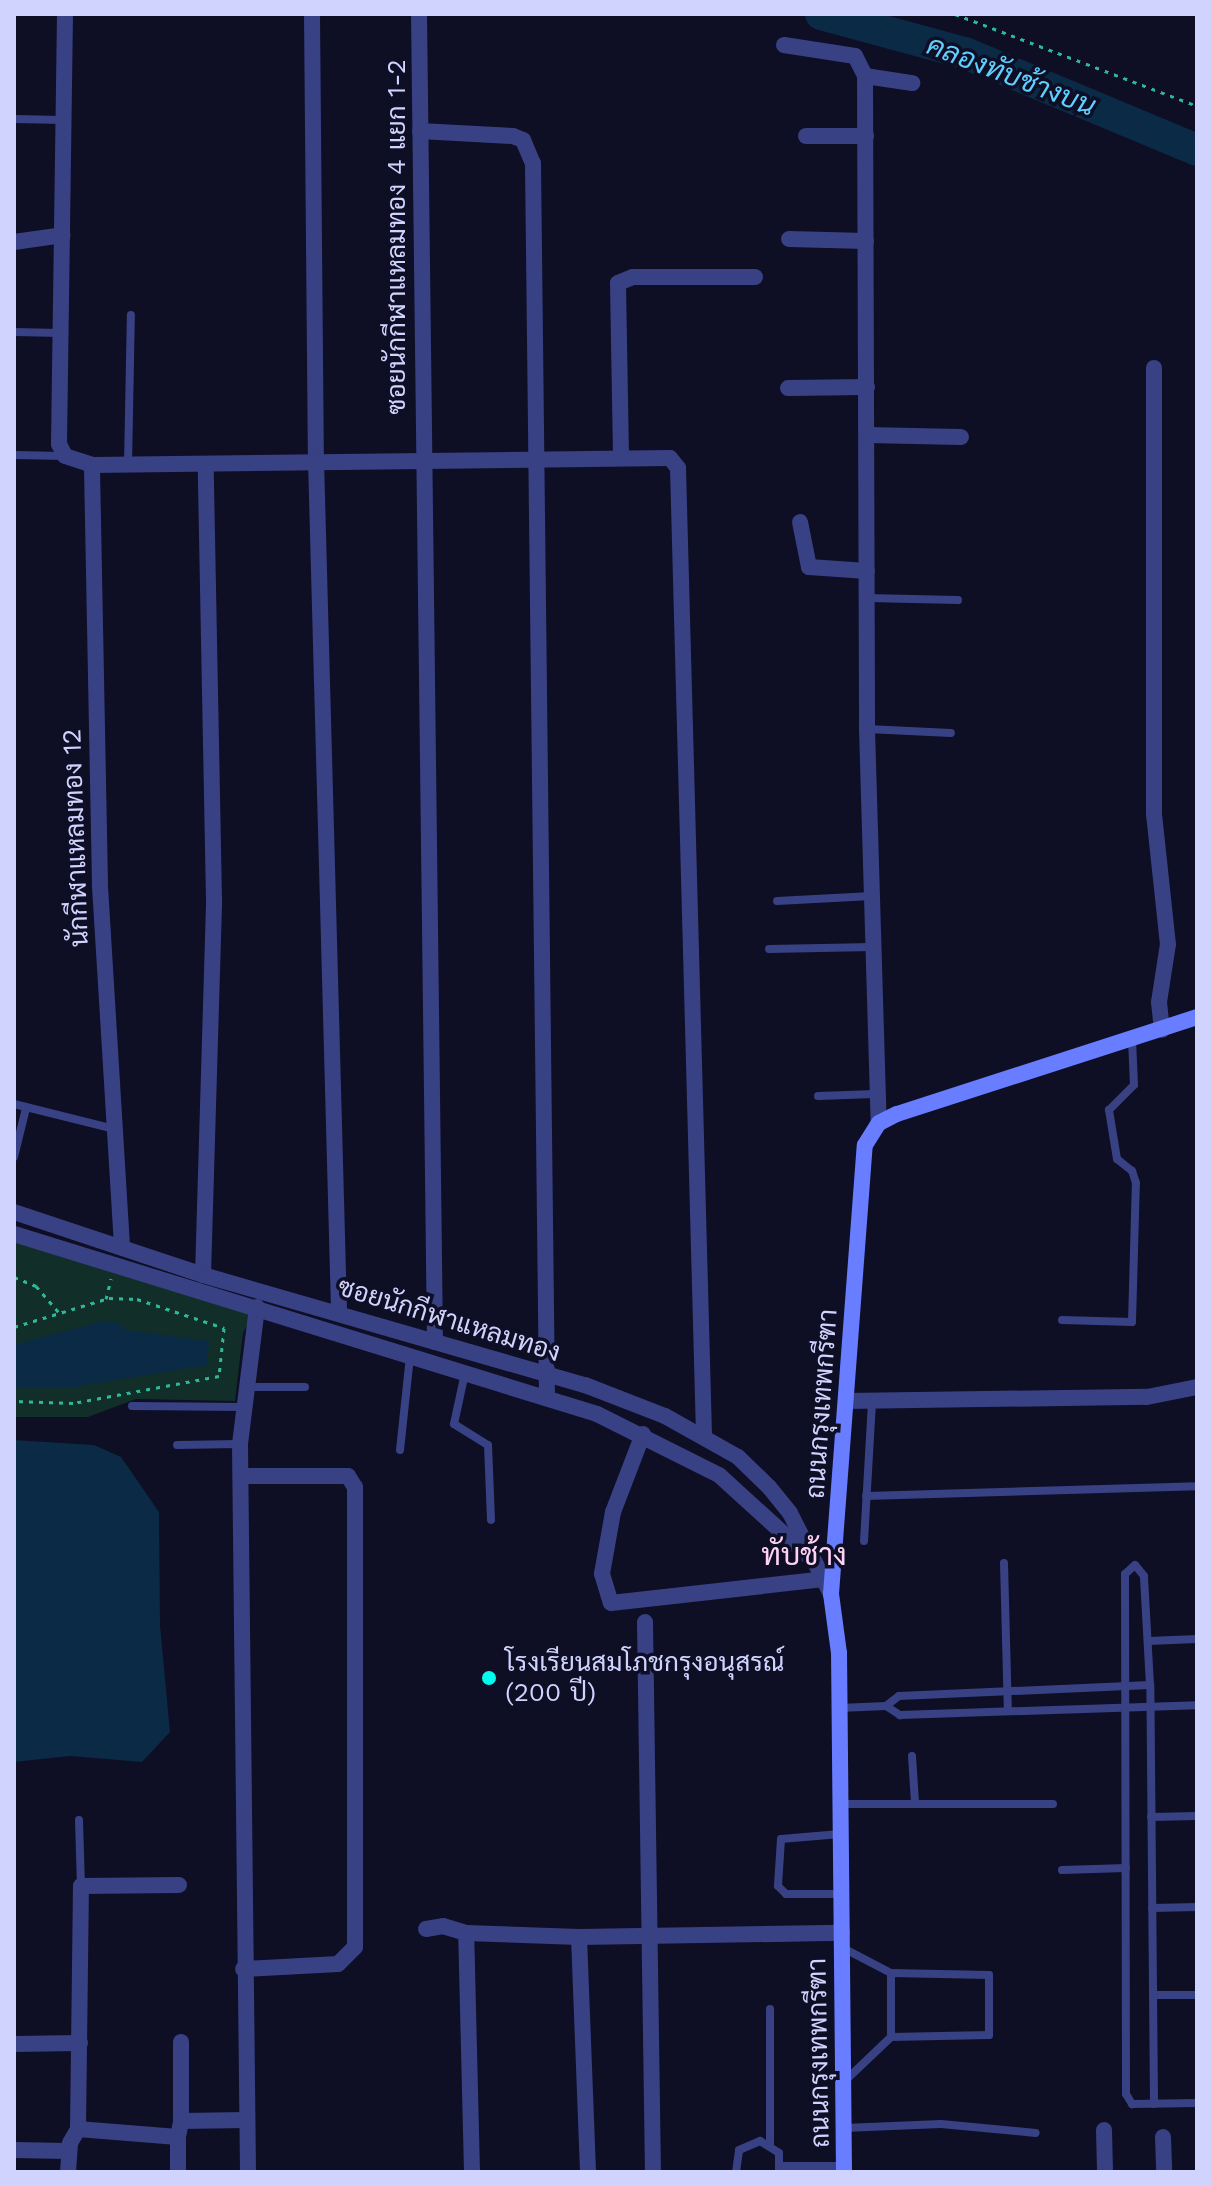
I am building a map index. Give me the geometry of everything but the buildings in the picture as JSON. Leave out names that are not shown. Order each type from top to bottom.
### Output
[{"type":"main road","points":[[879,1123],[1197,1017]]},
{"type":"main road","name":"ถนนกรุงเทพกรีฑา","points":[[844,2169],[839,1708],[827,1586],[846,1401],[865,1145],[879,1123]]},
{"type":"street","points":[[65,14],[59,444],[65,456],[92,465],[621,456],[670,458],[678,468],[704,1435]]},
{"type":"street","points":[[312,14],[316,460],[339,1311]]},
{"type":"street","name":"ซอยนักกีฬาแหลมทอง 4 แยก 1-2","points":[[419,14],[435,1342]]},
{"type":"street","points":[[784,45],[855,56],[865,76],[867,729],[875,1094],[879,1123]]},
{"type":"street","points":[[865,76],[912,83]]},
{"type":"street","points":[[420,131],[513,136],[529,149],[536,458],[547,1397]]},
{"type":"street","points":[[806,136],[866,136]]},
{"type":"street","points":[[14,242],[63,235]]},
{"type":"street","points":[[789,239],[866,241]]},
{"type":"street","points":[[621,456],[618,283],[633,277],[755,277]]},
{"type":"street","points":[[1154,368],[1154,814],[1168,944],[1159,1002],[1162,1030]]},
{"type":"street","points":[[788,388],[867,387]]},
{"type":"street","points":[[867,435],[961,437]]},
{"type":"street","points":[[203,1275],[214,900],[206,464]]},
{"type":"street","name":"นักกีฬาแหลมทอง 12","points":[[92,465],[100,885],[122,1246]]},
{"type":"street","points":[[800,522],[809,567],[867,571]]},
{"type":"street","name":"ซอยนักกีฬาแหลมทอง","points":[[14,1212],[203,1275],[339,1311],[620,1397],[704,1435],[769,1487],[790,1513],[827,1586]]},
{"type":"street","name":"ซอยนักกีฬาแหลมทอง","points":[[14,1234],[547,1397],[643,1434],[719,1475],[813,1560]]},
{"type":"street","points":[[248,2172],[243,1969],[240,1444],[257,1307]]},
{"type":"street","points":[[846,1401],[1147,1397],[1197,1387]]},
{"type":"street","points":[[643,1434],[613,1512],[602,1574],[611,1603],[827,1586]]},
{"type":"street","points":[[242,1476],[348,1476],[355,1487],[355,1947],[338,1964],[243,1969]]},
{"type":"street","points":[[645,1622],[653,2172]]},
{"type":"street","points":[[68,2172],[68,2151],[78,2129],[81,1886],[179,1885]]},
{"type":"street","points":[[426,1929],[443,1926],[466,1933],[579,1937],[842,1940]]},
{"type":"street","points":[[466,1933],[472,2172]]},
{"type":"street","points":[[579,1937],[588,2172]]},
{"type":"street","points":[[178,2172],[181,2042]]},
{"type":"street","points":[[14,2044],[80,2043]]},
{"type":"street","points":[[78,2129],[179,2129],[247,2120]]},
{"type":"street","points":[[1104,2130],[1105,2172]]},
{"type":"street","points":[[1163,2137],[1164,2172]]},
{"type":"street","points":[[14,2150],[68,2151]]},
{"type":"lane","points":[[14,119],[64,120]]},
{"type":"lane","points":[[128,465],[131,315]]},
{"type":"lane","points":[[14,332],[61,333]]},
{"type":"lane","points":[[14,455],[65,456]]},
{"type":"lane","points":[[866,598],[958,600]]},
{"type":"lane","points":[[867,729],[951,733]]},
{"type":"lane","points":[[777,901],[872,896]]},
{"type":"lane","points":[[769,949],[873,947]]},
{"type":"lane","points":[[1062,1320],[1132,1322],[1136,1183],[1132,1171],[1117,1159],[1109,1110],[1134,1085],[1132,1040]]},
{"type":"lane","points":[[818,1096],[875,1094]]},
{"type":"lane","points":[[14,1104],[114,1129]]},
{"type":"lane","points":[[14,1157],[26,1108]]},
{"type":"lane","points":[[400,1450],[410,1356]]},
{"type":"lane","points":[[465,1372],[454,1424],[488,1445],[491,1520]]},
{"type":"lane","points":[[245,1387],[305,1387]]},
{"type":"lane","points":[[864,1541],[872,1401]]},
{"type":"lane","points":[[132,1406],[243,1407]]},
{"type":"lane","points":[[177,1445],[240,1444]]},
{"type":"lane","points":[[866,1496],[1197,1486]]},
{"type":"lane","points":[[1004,1563],[1008,1711]]},
{"type":"lane","points":[[1154,2104],[1150,1685],[1144,1576],[1135,1565],[1125,1574],[1126,2094],[1132,2104],[1154,2104],[1197,2103]]},
{"type":"lane","points":[[1148,1641],[1197,1639]]},
{"type":"lane","points":[[839,1708],[886,1706],[899,1696],[1150,1685]]},
{"type":"lane","points":[[886,1706],[900,1715],[1197,1705]]},
{"type":"lane","points":[[912,1756],[915,1803]]},
{"type":"lane","points":[[840,1804],[1053,1804]]},
{"type":"lane","points":[[1151,1817],[1197,1816]]},
{"type":"lane","points":[[79,1820],[81,1886]]},
{"type":"lane","points":[[840,1834],[781,1839],[778,1886],[786,1894],[841,1894]]},
{"type":"lane","points":[[1062,1870],[1126,1868]]},
{"type":"lane","points":[[1152,1908],[1197,1907]]},
{"type":"lane","points":[[842,1940],[891,1973],[989,1975],[989,2035],[891,2037],[843,2083]]},
{"type":"lane","points":[[891,1973],[891,2037]]},
{"type":"lane","points":[[1153,1995],[1197,1995]]},
{"type":"lane","points":[[770,2009],[770,2144],[780,2169],[844,2169]]},
{"type":"lane","points":[[844,2128],[941,2124],[1036,2133]]},
{"type":"lane","points":[[736,2172],[735,2157],[745,2144],[770,2144]]},
{"type":"path","points":[[955,14],[1197,106]]},
{"type":"path","points":[[14,1277],[36,1286],[59,1312]]},
{"type":"path","points":[[14,1327],[109,1298],[137,1299],[224,1328],[219,1376],[73,1403],[14,1401]]},
{"type":"green space","points":[[14,1234],[257,1307],[243,1333],[235,1401],[136,1399],[88,1417],[14,1417]]},
{"type":"water","points":[[103,1321],[119,1323],[126,1330],[209,1341],[207,1365],[74,1387],[14,1387],[14,1345]]},
{"type":"water","points":[[14,1440],[94,1445],[121,1457],[159,1512],[160,1625],[170,1732],[142,1762],[70,1756],[14,1762]]},
{"type":"waterway","name":"คลองทับช้างบน","points":[[821,14],[965,53],[1197,150]]},
{"type":"place","name":"โรงเรียนสมโภชกรุงอนุสรณ์ (200 ปี)","points":[[489,1678]]},
{"type":"district","name":"ทับช้าง","points":[[804,1555]]}]
